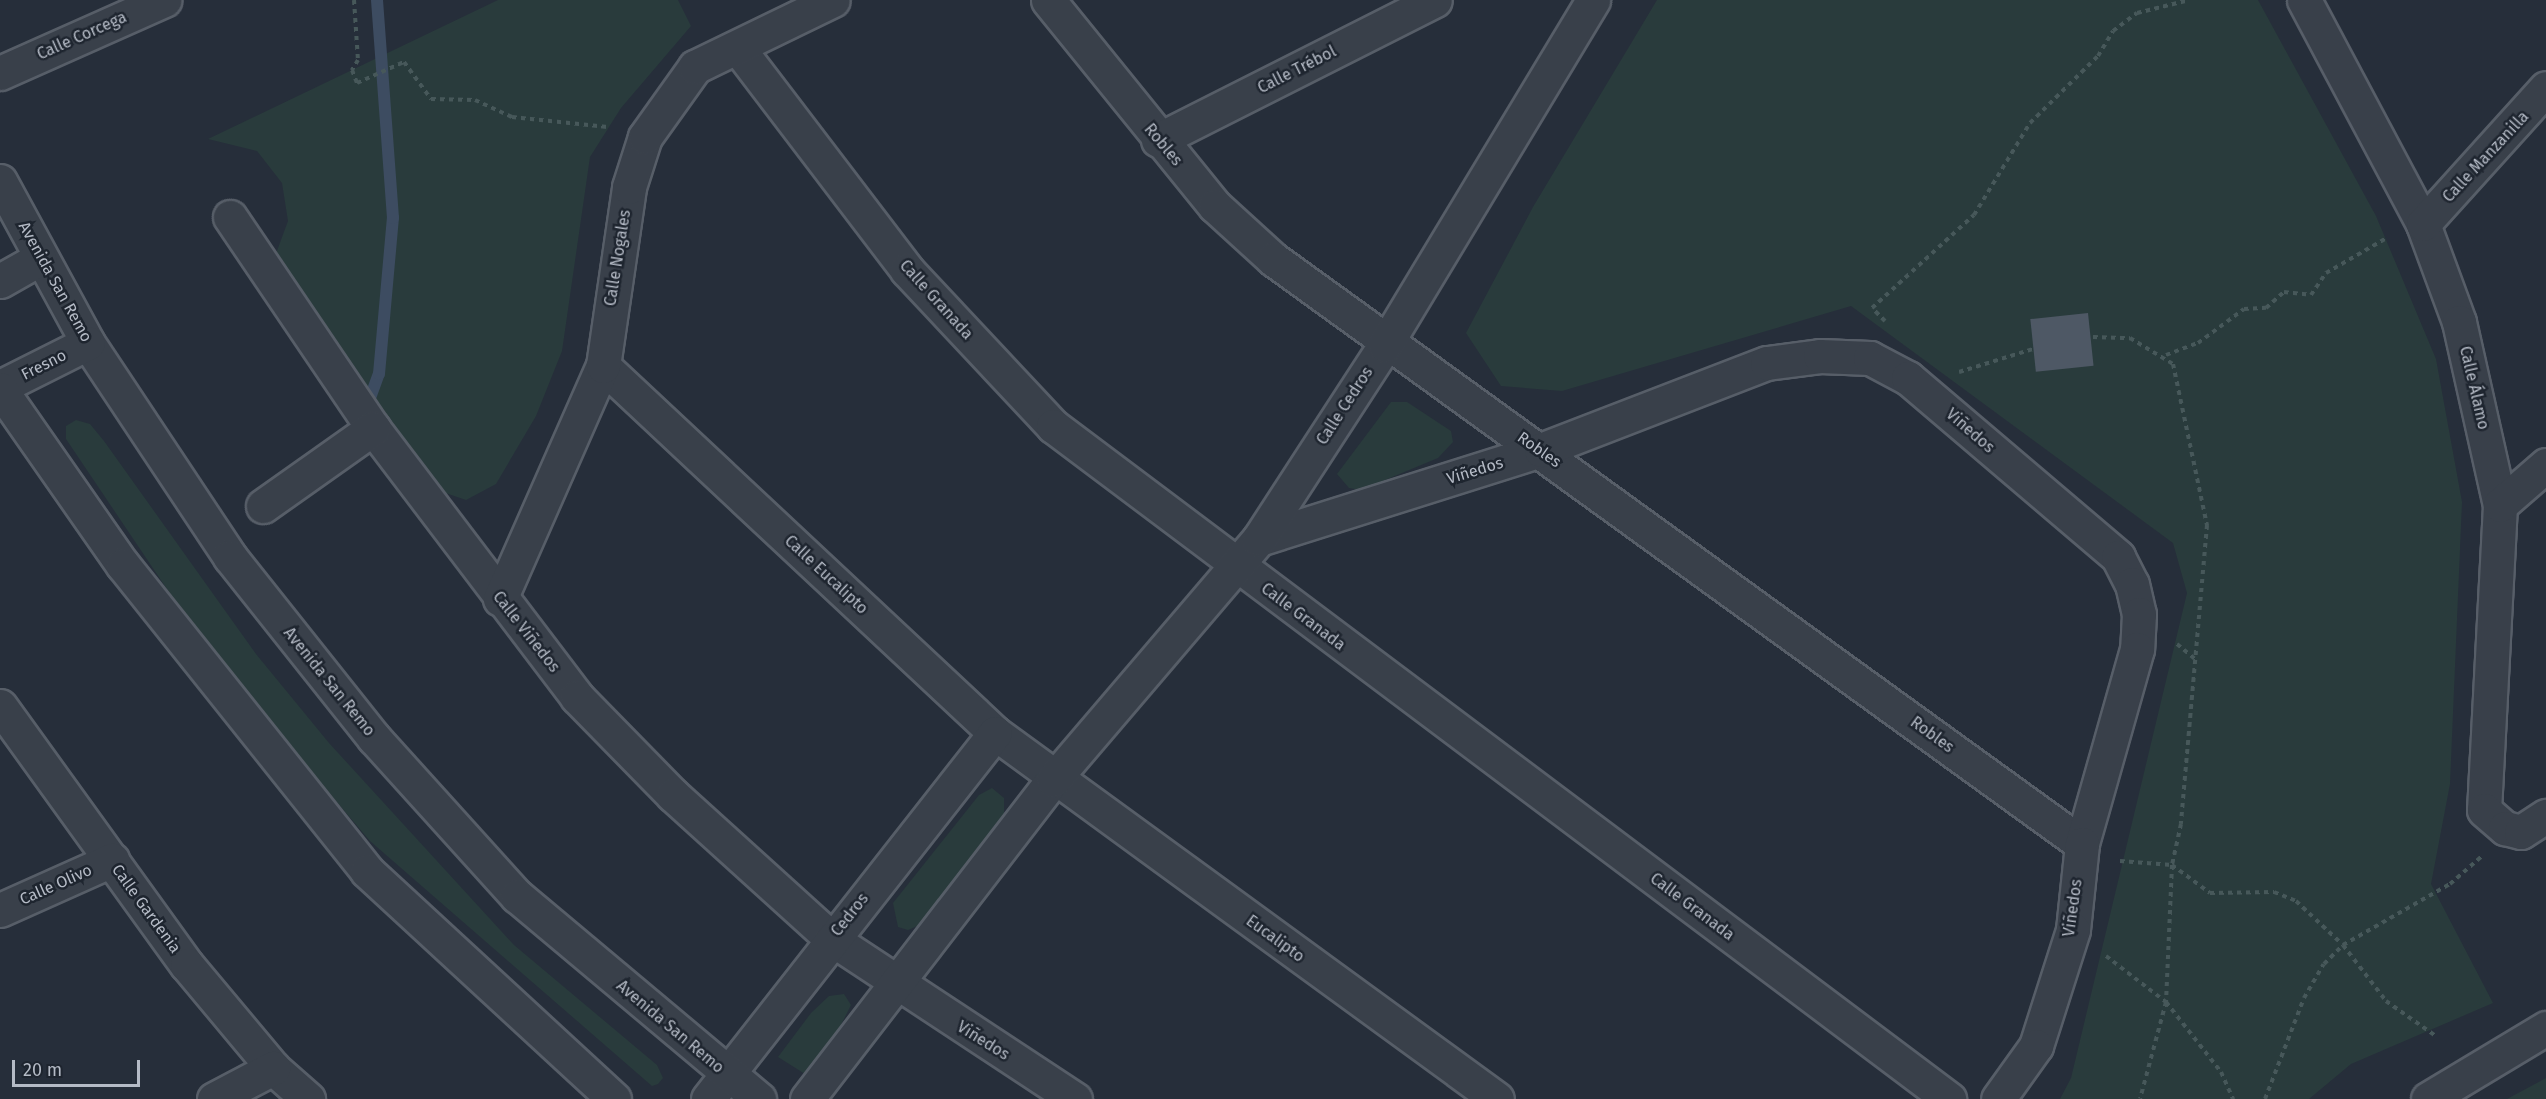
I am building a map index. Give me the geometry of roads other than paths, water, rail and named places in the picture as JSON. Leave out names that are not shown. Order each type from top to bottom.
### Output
[{"type":"street","name":"Calle Corcega","points":[[0,73],[164,0]]},
{"type":"street","name":"Calle Nogales","points":[[501,599],[603,366],[629,187],[645,137],[695,68],[833,0]]},
{"type":"street","name":"Robles","points":[[1048,0],[1158,140],[1215,206],[1273,259],[1384,345],[1541,450],[2082,844]]},
{"type":"street","name":"Calle Trébol","points":[[1158,140],[1435,0]]},
{"type":"street","name":"Calle Cedros","points":[[1053,780],[1259,539],[1384,345],[1593,0]]},
{"type":"street","name":"Calle Álamo","points":[[2304,0],[2423,224],[2459,322],[2500,505],[2495,819],[2521,832],[2546,816]]},
{"type":"street","name":"Calle Granada","points":[[738,48],[907,270],[1053,426],[1236,566],[1949,1099]]},
{"type":"street","name":"Calle Manzanilla","points":[[2423,224],[2546,88]]},
{"type":"street","name":"Avenida San Remo","points":[[0,181],[39,259],[88,343],[230,557],[374,738],[517,896],[718,1087],[759,1099]]},
{"type":"street","name":"Calle Viñedos","points":[[230,217],[373,428],[577,697],[674,795],[832,939],[892,983]]},
{"type":"street","points":[[0,281],[39,259]]},
{"type":"street","name":"Fresno","points":[[0,388],[88,343]]},
{"type":"street","name":"Viñedos","points":[[1259,539],[1541,450],[1767,363],[1820,356],[1870,358],[1927,394],[2118,557],[2132,584],[2139,614],[2137,649],[2082,844],[2073,930],[2036,1046],[1998,1099]]},
{"type":"street","name":"Calle Eucalipto","points":[[603,366],[995,733],[1053,780]]},
{"type":"street","points":[[0,388],[123,565],[367,871],[614,1099]]},
{"type":"street","points":[[263,506],[373,428]]},
{"type":"street","points":[[2500,505],[2546,465]]},
{"type":"street","name":"Calle Gardenia","points":[[0,706],[187,965],[273,1068],[308,1099]]},
{"type":"street","name":"Cedros","points":[[718,1087],[995,733]]},
{"type":"street","points":[[807,1099],[892,983],[1053,780]]},
{"type":"street","name":"Eucalipto","points":[[1053,780],[1497,1099]]},
{"type":"street","name":"Calle Olivo","points":[[0,910],[112,860]]},
{"type":"street","name":"Viñedos","points":[[892,983],[1075,1099]]},
{"type":"street","points":[[2428,1099],[2546,1028]]},
{"type":"street","points":[[214,1099],[273,1068]]},
{"type":"waterway","points":[[366,409],[379,374],[393,218],[377,0]]}]
